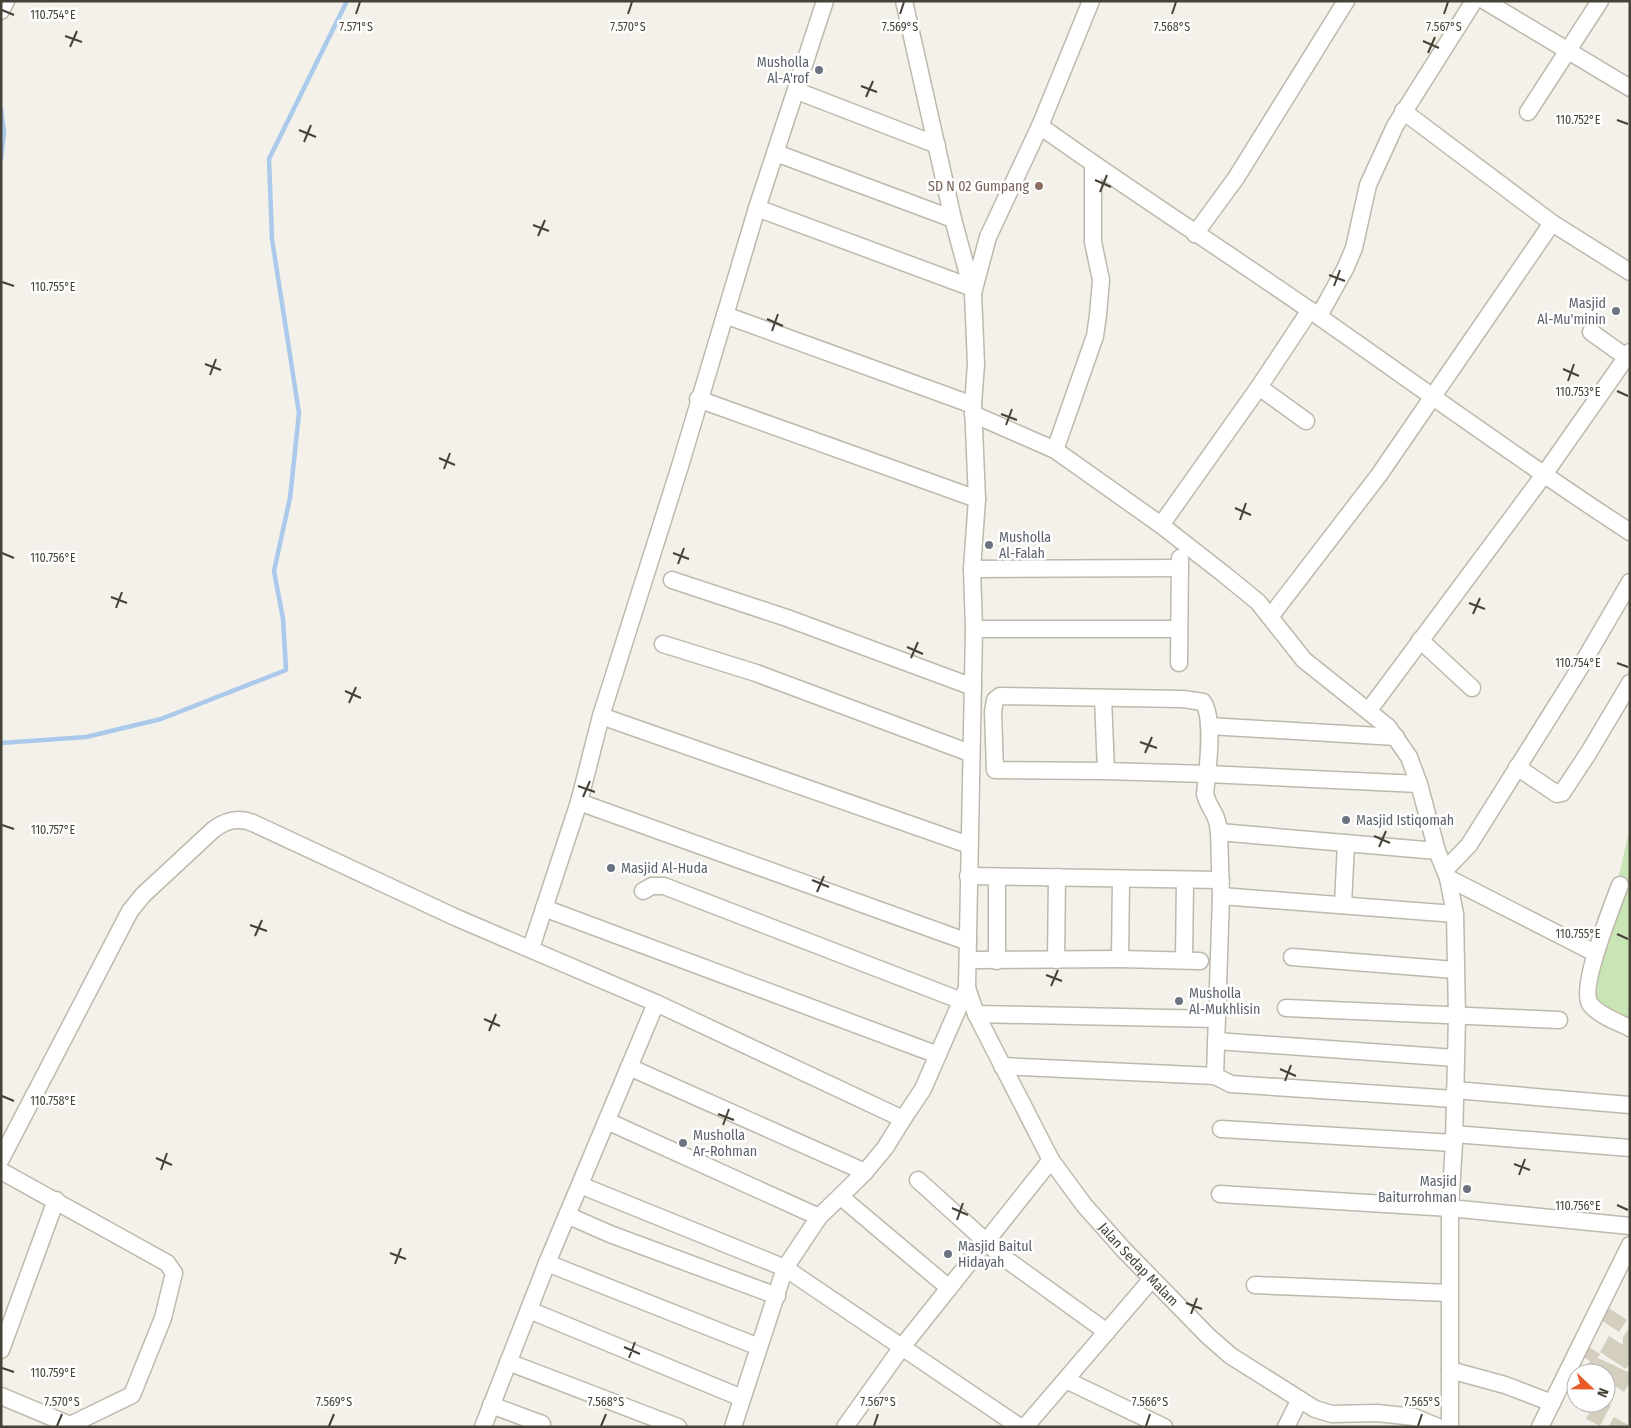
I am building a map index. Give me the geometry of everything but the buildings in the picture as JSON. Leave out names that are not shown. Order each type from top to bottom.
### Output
[{"type":"street","points":[[1,11],[6,1]]},
{"type":"street","points":[[531,948],[579,802],[602,716],[680,466],[698,399],[757,208],[825,1]]},
{"type":"street","points":[[733,1427],[786,1268],[819,1216],[841,1197],[885,1148],[923,1089],[964,995],[968,960],[968,876],[974,629],[972,569],[977,499],[973,410],[976,364],[972,290],[953,219],[904,1]]},
{"type":"street","points":[[972,290],[988,237],[1040,126],[1091,1]]},
{"type":"street","points":[[1195,234],[1236,178],[1346,1]]},
{"type":"street","points":[[1161,525],[1345,269],[1354,248],[1368,185],[1403,111],[1474,1]]},
{"type":"street","points":[[1485,1],[1630,88]]},
{"type":"street","points":[[1528,112],[1600,1]]},
{"type":"street","points":[[797,90],[937,146]]},
{"type":"street","points":[[1403,111],[1552,223],[1630,272]]},
{"type":"street","points":[[1040,126],[1434,396],[1544,476],[1630,532]]},
{"type":"street","points":[[776,153],[953,219]]},
{"type":"street","points":[[1055,450],[1095,336],[1098,315],[1101,280],[1093,242],[1093,164]]},
{"type":"street","points":[[757,208],[972,290]]},
{"type":"street","points":[[1270,618],[1379,475],[1552,223]]},
{"type":"street","points":[[725,315],[973,410],[1055,450],[1161,525],[1181,543],[1258,602],[1304,660],[1369,710],[1396,737],[1409,757],[1419,784],[1437,852],[1446,874],[1455,914],[1457,1017],[1450,1208],[1450,1427]]},
{"type":"street","points":[[1369,710],[1544,476],[1628,355],[1591,332]]},
{"type":"street","points":[[1260,387],[1306,421]]},
{"type":"street","points":[[698,399],[977,499]]},
{"type":"street","points":[[1179,663],[1181,543]]},
{"type":"street","points":[[972,569],[1180,568]]},
{"type":"street","points":[[672,580],[787,618],[973,687]]},
{"type":"street","points":[[1446,874],[1469,845],[1578,671],[1630,582]]},
{"type":"street","points":[[974,629],[1179,629]]},
{"type":"street","points":[[1420,640],[1472,688]]},
{"type":"street","points":[[663,644],[971,745],[993,737]]},
{"type":"street","points":[[1517,767],[1557,794],[1562,793],[1590,752],[1630,683]]},
{"type":"street","points":[[1215,1076],[1221,888],[1219,832],[1215,812],[1207,803],[1205,794],[1207,774],[1208,709],[1203,702],[1196,699],[1000,696],[995,700],[993,765],[995,770],[999,771],[1106,771],[1207,774],[1419,784]]},
{"type":"street","points":[[1103,698],[1106,771]]},
{"type":"street","points":[[602,716],[970,844]]},
{"type":"street","points":[[1208,726],[1396,737]]},
{"type":"street","points":[[579,802],[968,942]]},
{"type":"street","points":[[1,1159],[130,911],[143,895],[222,823],[244,819],[457,918],[656,1002],[903,1119]]},
{"type":"street","points":[[1219,832],[1437,852]]},
{"type":"street","points":[[1343,904],[1346,843]]},
{"type":"street","points":[[1446,874],[1595,954]]},
{"type":"street","points":[[968,876],[1184,880],[1221,888],[1343,904],[1455,914]]},
{"type":"street","points":[[997,961],[998,877]]},
{"type":"street","points":[[1056,960],[1057,877]]},
{"type":"street","points":[[1120,959],[1121,879]]},
{"type":"street","points":[[1184,880],[1184,960]]},
{"type":"street","points":[[1620,885],[1595,954],[1587,996],[1590,1003],[1630,1028]]},
{"type":"street","points":[[643,891],[652,886],[664,886],[964,995]]},
{"type":"street","points":[[544,908],[938,1055]]},
{"type":"street","points":[[1292,957],[1455,970]]},
{"type":"street","points":[[968,960],[1200,960]]},
{"type":"street","name":"Jalan Sedap Malam","points":[[964,995],[976,1014],[1051,1160],[1084,1205],[1151,1280],[1208,1336],[1232,1356],[1315,1410],[1332,1414],[1377,1413],[1414,1417],[1438,1427]]},
{"type":"street","points":[[482,1427],[547,1263],[656,1002]]},
{"type":"street","points":[[1286,1008],[1559,1020]]},
{"type":"street","points":[[976,1014],[1216,1019]]},
{"type":"street","points":[[1216,1041],[1455,1058]]},
{"type":"street","points":[[1002,1066],[1215,1076],[1231,1084],[1455,1094],[1630,1105]]},
{"type":"street","points":[[629,1067],[865,1172]]},
{"type":"street","points":[[607,1121],[819,1216]]},
{"type":"street","points":[[1221,1129],[1454,1138],[1630,1148]]},
{"type":"street","points":[[845,1427],[902,1347],[1051,1160]]},
{"type":"street","points":[[1,1171],[167,1263],[174,1273],[163,1318],[132,1395],[68,1426],[1,1396]]},
{"type":"street","points":[[918,1180],[1020,1270],[1107,1332]]},
{"type":"street","points":[[580,1185],[786,1268],[902,1347],[1030,1425],[1151,1280]]},
{"type":"street","points":[[1220,1194],[1450,1208],[1630,1226]]},
{"type":"street","points":[[841,1197],[949,1288]]},
{"type":"street","points":[[1,1350],[56,1200]]},
{"type":"street","points":[[567,1215],[610,1234],[777,1296]]},
{"type":"street","points":[[1540,1427],[1630,1245]]},
{"type":"street","points":[[547,1263],[759,1346]]},
{"type":"street","points":[[1255,1285],[1450,1293]]},
{"type":"street","points":[[529,1310],[742,1398]]},
{"type":"street","points":[[508,1362],[678,1427]]},
{"type":"street","points":[[1450,1370],[1505,1385],[1552,1402]]},
{"type":"street","points":[[1066,1380],[1164,1427]]},
{"type":"street","points":[[1286,1427],[1299,1401]]},
{"type":"street","points":[[491,1405],[542,1424]]},
{"type":"green space","points":[[1630,827],[1630,1026],[1589,1008]]},
{"type":"waterway","points":[[1,743],[86,737],[161,719],[286,670],[283,619],[274,571],[290,498],[299,413],[272,239],[269,159],[347,1]]},
{"type":"waterway","points":[[1,109],[4,132],[1,159]]},
{"type":"place","name":"Musholla Al-A'rof","points":[[819,70]]},
{"type":"place","name":"SD N 02 Gumpang","points":[[1039,186]]},
{"type":"place","name":"Masjid Al-Mu'minin","points":[[1616,311]]},
{"type":"place","name":"Musholla Al-Falah","points":[[989,545]]},
{"type":"place","name":"Masjid Istiqomah","points":[[1346,820]]},
{"type":"place","name":"Masjid Al-Huda","points":[[611,868]]},
{"type":"place","name":"Musholla Al-Mukhlisin","points":[[1179,1001]]},
{"type":"place","name":"Musholla Ar-Rohman","points":[[683,1143]]},
{"type":"place","name":"Masjid Baiturrohman","points":[[1467,1189]]},
{"type":"place","name":"Masjid Baitul Hidayah","points":[[948,1254]]}]
